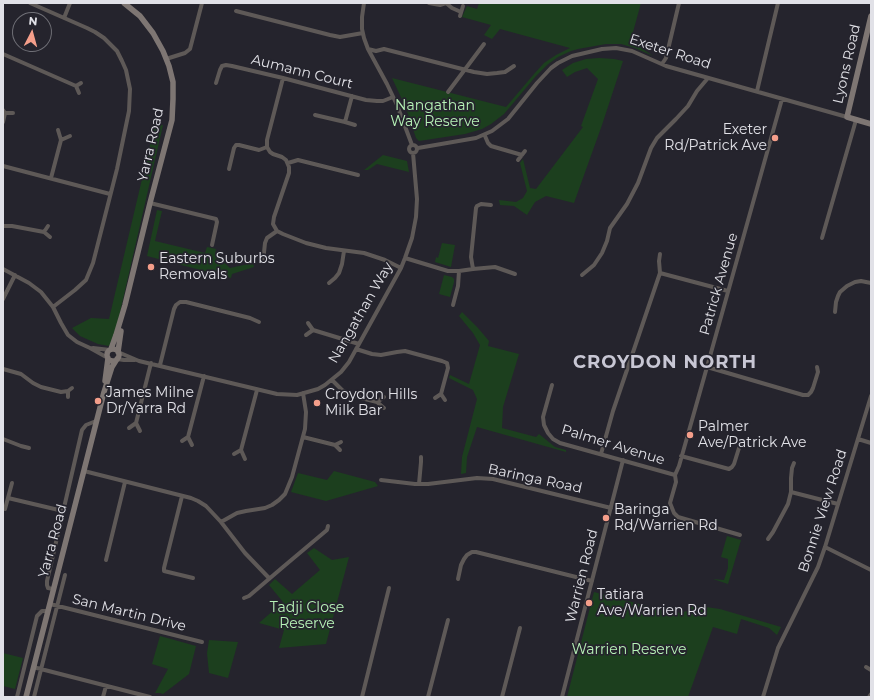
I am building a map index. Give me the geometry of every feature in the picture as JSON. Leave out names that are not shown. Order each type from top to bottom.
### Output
[{"type":"main road","name":"Yarra Road","points":[[111,350],[125,305],[172,120],[173,99],[173,82],[166,58],[153,33],[140,16],[124,3]]},
{"type":"main road","name":"Lyons Road","points":[[847,117],[871,16]]},
{"type":"main road","name":"Exeter Road","points":[[847,117],[871,124]]},
{"type":"main road","name":"Yarra Road","points":[[118,352],[125,305]]},
{"type":"main road","points":[[114,349],[118,352],[119,356],[117,359],[111,360],[108,358],[108,352],[111,350],[114,349]]},
{"type":"main road","name":"Yarra Road","points":[[104,392],[108,358]]},
{"type":"main road","name":"Yarra Road","points":[[26,697],[96,421],[112,367],[117,359]]},
{"type":"street","points":[[30,3],[95,32],[111,44],[117,51],[126,70],[130,89],[128,111],[117,169],[93,263],[86,280],[53,307]]},
{"type":"street","points":[[64,18],[70,3]]},
{"type":"street","points":[[166,58],[184,53],[190,49],[202,3]]},
{"type":"street","points":[[364,3],[362,17],[363,33],[368,49],[393,97],[412,145],[415,145],[418,148],[413,153],[410,152],[409,149],[412,145]]},
{"type":"street","points":[[429,3],[440,5],[446,3],[460,14],[463,6]]},
{"type":"street","points":[[662,64],[666,58],[679,3]]},
{"type":"street","points":[[757,91],[778,3]]},
{"type":"street","points":[[236,11],[330,36],[340,37],[363,33]]},
{"type":"street","points":[[448,92],[484,44]]},
{"type":"street","name":"Exeter Road","points":[[418,148],[464,141],[484,136],[508,119],[528,93],[547,72],[558,63],[572,56],[602,49],[616,48],[632,51],[662,64],[847,117]]},
{"type":"street","points":[[368,49],[376,51],[384,49],[464,70],[487,74],[505,72],[514,66]]},
{"type":"street","points":[[3,54],[76,86],[79,93]]},
{"type":"street","name":"Aumann Court","points":[[216,83],[222,66],[226,65],[283,78],[366,100],[383,101],[393,97]]},
{"type":"street","points":[[283,78],[267,140],[267,147],[270,152],[282,156],[288,163],[289,167],[289,173],[274,217],[273,224],[277,231],[306,243],[326,248],[364,253],[386,260],[401,268]]},
{"type":"street","points":[[582,275],[594,265],[602,253],[610,228],[627,204],[638,183],[651,148],[657,138],[688,106],[697,91],[708,78]]},
{"type":"street","points":[[76,86],[81,83]]},
{"type":"street","points":[[345,122],[352,96]]},
{"type":"street","name":"Patrick Avenue","points":[[740,535],[678,517],[671,508],[670,503],[676,482],[675,475],[682,456],[782,99]]},
{"type":"street","points":[[3,122],[4,112],[12,113]]},
{"type":"street","points":[[315,115],[355,125]]},
{"type":"street","points":[[822,238],[856,120]]},
{"type":"street","points":[[51,178],[61,140],[58,130]]},
{"type":"street","points":[[61,140],[70,136]]},
{"type":"street","points":[[484,136],[488,144],[491,146],[522,155]]},
{"type":"street","points":[[229,169],[236,145],[259,150],[267,147]]},
{"type":"street","points":[[518,160],[525,151]]},
{"type":"street","name":"Nangathan Way","points":[[118,352],[139,360],[277,394],[291,395],[303,393],[318,389],[332,380],[349,362],[401,268],[405,258],[412,238],[416,217],[417,199],[413,153]]},
{"type":"street","points":[[288,163],[298,160],[358,175]]},
{"type":"street","points":[[3,166],[110,194]]},
{"type":"street","points":[[150,203],[216,219],[217,222],[212,245]]},
{"type":"street","points":[[473,269],[471,257],[476,208],[481,204],[492,205]]},
{"type":"street","points":[[3,226],[12,226],[44,232],[50,238]]},
{"type":"street","points":[[44,232],[48,226]]},
{"type":"street","points":[[263,262],[267,238],[277,231]]},
{"type":"street","points":[[329,283],[339,273],[344,250]]},
{"type":"street","points":[[601,454],[613,411],[660,273],[660,254]]},
{"type":"street","points":[[405,258],[448,271],[495,267],[516,274]]},
{"type":"street","points":[[3,269],[38,289],[53,307],[68,335],[77,342],[108,358]]},
{"type":"street","points":[[453,305],[459,280],[459,271]]},
{"type":"street","points":[[660,273],[728,291]]},
{"type":"street","points":[[3,299],[15,275]]},
{"type":"street","points":[[835,312],[838,296],[847,286],[861,281],[871,283]]},
{"type":"street","points":[[160,365],[174,308],[180,302],[200,305],[250,318],[259,322]]},
{"type":"street","points":[[308,323],[313,330],[359,344]]},
{"type":"street","points":[[306,335],[313,330]]},
{"type":"street","points":[[90,348],[111,350]]},
{"type":"street","points":[[356,349],[381,355],[405,351],[446,363],[448,368],[441,394],[435,398]]},
{"type":"street","name":"Nangathan Way","points":[[117,359],[139,360]]},
{"type":"street","points":[[140,432],[136,423],[151,363]]},
{"type":"street","points":[[707,367],[803,395],[811,392],[818,372],[817,366]]},
{"type":"street","points":[[3,369],[21,374],[41,387],[61,392],[68,391],[72,388]]},
{"type":"street","points":[[192,445],[188,437],[204,376]]},
{"type":"street","points":[[332,380],[347,393],[377,402],[384,408]]},
{"type":"street","name":"Palmer Avenue","points":[[552,385],[543,417],[544,425],[553,439],[560,443],[675,475]]},
{"type":"street","points":[[245,459],[241,450],[257,390]]},
{"type":"street","points":[[68,391],[68,397]]},
{"type":"street","points":[[222,522],[246,510],[265,508],[272,505],[285,494],[292,477],[303,437],[306,416],[303,393]]},
{"type":"street","points":[[441,394],[445,400]]},
{"type":"street","name":"Bonnie View Road","points":[[763,697],[778,648],[818,566],[825,547],[871,396]]},
{"type":"street","points":[[377,402],[384,397]]},
{"type":"street","points":[[53,590],[48,588],[47,581],[82,430],[86,425],[96,421]]},
{"type":"street","points":[[129,428],[136,423]]},
{"type":"street","points":[[182,441],[188,437]]},
{"type":"street","points":[[303,437],[336,445],[340,450]]},
{"type":"street","points":[[3,439],[29,448]]},
{"type":"street","points":[[858,439],[871,443]]},
{"type":"street","points":[[336,445],[341,442]]},
{"type":"street","points":[[682,456],[729,469],[734,464],[739,448]]},
{"type":"street","points":[[234,454],[241,450]]},
{"type":"street","points":[[418,484],[421,456]]},
{"type":"street","name":"Warrien Road","points":[[562,697],[623,460]]},
{"type":"street","points":[[768,539],[774,532],[788,504],[791,492],[792,468],[794,463]]},
{"type":"street","points":[[84,471],[198,501],[206,506],[222,522],[238,545],[269,578]]},
{"type":"street","name":"Baringa Road","points":[[381,480],[418,484],[477,478],[493,479],[611,508]]},
{"type":"street","points":[[106,560],[126,482]]},
{"type":"street","points":[[5,509],[12,483]]},
{"type":"street","points":[[791,492],[838,504]]},
{"type":"street","points":[[182,496],[164,571],[193,578]]},
{"type":"street","points":[[8,498],[63,511]]},
{"type":"street","points":[[244,598],[249,596],[327,530],[328,526]]},
{"type":"street","points":[[825,547],[871,570]]},
{"type":"street","points":[[458,579],[464,559],[472,552],[476,552],[592,581]]},
{"type":"street","points":[[34,697],[65,575]]},
{"type":"street","points":[[362,697],[388,588]]},
{"type":"street","name":"San Martin Drive","points":[[50,604],[202,642]]},
{"type":"street","points":[[17,697],[37,616],[42,611],[48,611]]},
{"type":"street","points":[[428,697],[448,620]]},
{"type":"street","points":[[502,697],[520,628]]},
{"type":"street","points":[[33,667],[150,697]]},
{"type":"street","points":[[866,667],[871,670]]},
{"type":"street","points":[[103,697],[106,686]]},
{"type":"green space","name":"Nangathan Way Reserve","points":[[479,3],[641,3],[630,43],[637,45],[653,56],[621,44],[606,44],[571,51],[558,57],[547,65],[504,114],[491,124],[482,129],[465,134],[419,141],[416,138],[406,108],[392,78],[506,107],[544,63],[570,48],[500,29],[492,39],[484,35],[491,25],[462,17],[467,6],[477,9]]},
{"type":"green space","points":[[599,58],[623,61],[574,203],[546,196],[535,202],[527,215],[514,206],[500,205],[499,200],[516,202],[523,198],[527,191],[520,163],[523,159],[530,188],[536,189],[583,127],[581,126],[598,79],[587,68],[575,72],[567,77],[562,70],[573,63],[586,59]]},
{"type":"green space","points":[[155,124],[163,125],[118,321],[109,346],[98,344],[80,336],[72,328],[91,318],[109,319]]},
{"type":"green space","points":[[383,155],[407,161],[409,172],[377,164],[368,170],[364,170]]},
{"type":"green space","points":[[157,210],[162,211],[155,241],[205,253],[207,247],[216,249],[215,254],[230,268],[253,263],[254,267],[232,274],[231,278],[147,256]]},
{"type":"green space","points":[[442,243],[455,245],[451,267],[435,262],[436,257],[438,258]]},
{"type":"green space","points":[[444,275],[454,279],[450,297],[439,294]]},
{"type":"green space","points":[[462,312],[489,341],[488,346],[519,354],[503,407],[502,428],[536,437],[539,434],[555,447],[566,450],[566,452],[477,427],[467,457],[466,473],[461,474],[462,457],[477,399],[473,390],[449,378],[450,375],[469,384],[480,345],[473,333],[459,316]]},
{"type":"green space","points":[[334,471],[375,482],[378,486],[326,501],[291,492],[298,473],[327,480]]},
{"type":"green space","points":[[727,536],[741,540],[728,584],[713,579],[724,580],[728,568],[728,559],[721,557]]},
{"type":"green space","name":"Tadji Close Reserve","points":[[314,548],[332,560],[349,557],[326,644],[279,648],[284,630],[259,623],[283,602],[269,585],[275,579],[292,594],[320,570],[307,553]]},
{"type":"green space","name":"Warrien Reserve","points":[[594,592],[670,612],[670,610],[680,613],[687,611],[692,605],[720,609],[781,627],[777,635],[769,628],[741,619],[737,634],[713,627],[688,697],[567,697]]},
{"type":"green space","points":[[160,636],[196,646],[189,674],[163,694],[155,693],[168,669],[152,664]]},
{"type":"green space","points":[[209,640],[238,642],[228,678],[209,673],[207,653]]},
{"type":"green space","points":[[3,653],[23,658],[15,689],[3,686]]},
{"type":"place","name":"Exeter Rd/Patrick Ave","points":[[775,138]]},
{"type":"place","name":"Eastern Suburbs Removals","points":[[151,267]]},
{"type":"place","name":"James Milne Dr/Yarra Rd","points":[[98,401]]},
{"type":"place","name":"Croydon Hills Milk Bar","points":[[317,403]]},
{"type":"place","name":"Palmer Ave/Patrick Ave","points":[[690,435]]},
{"type":"place","name":"Baringa Rd/Warrien Rd","points":[[606,518]]},
{"type":"place","name":"Tatiara Ave/Warrien Rd","points":[[589,603]]},
{"type":"district","name":"CROYDON NORTH","points":[[665,363]]}]
